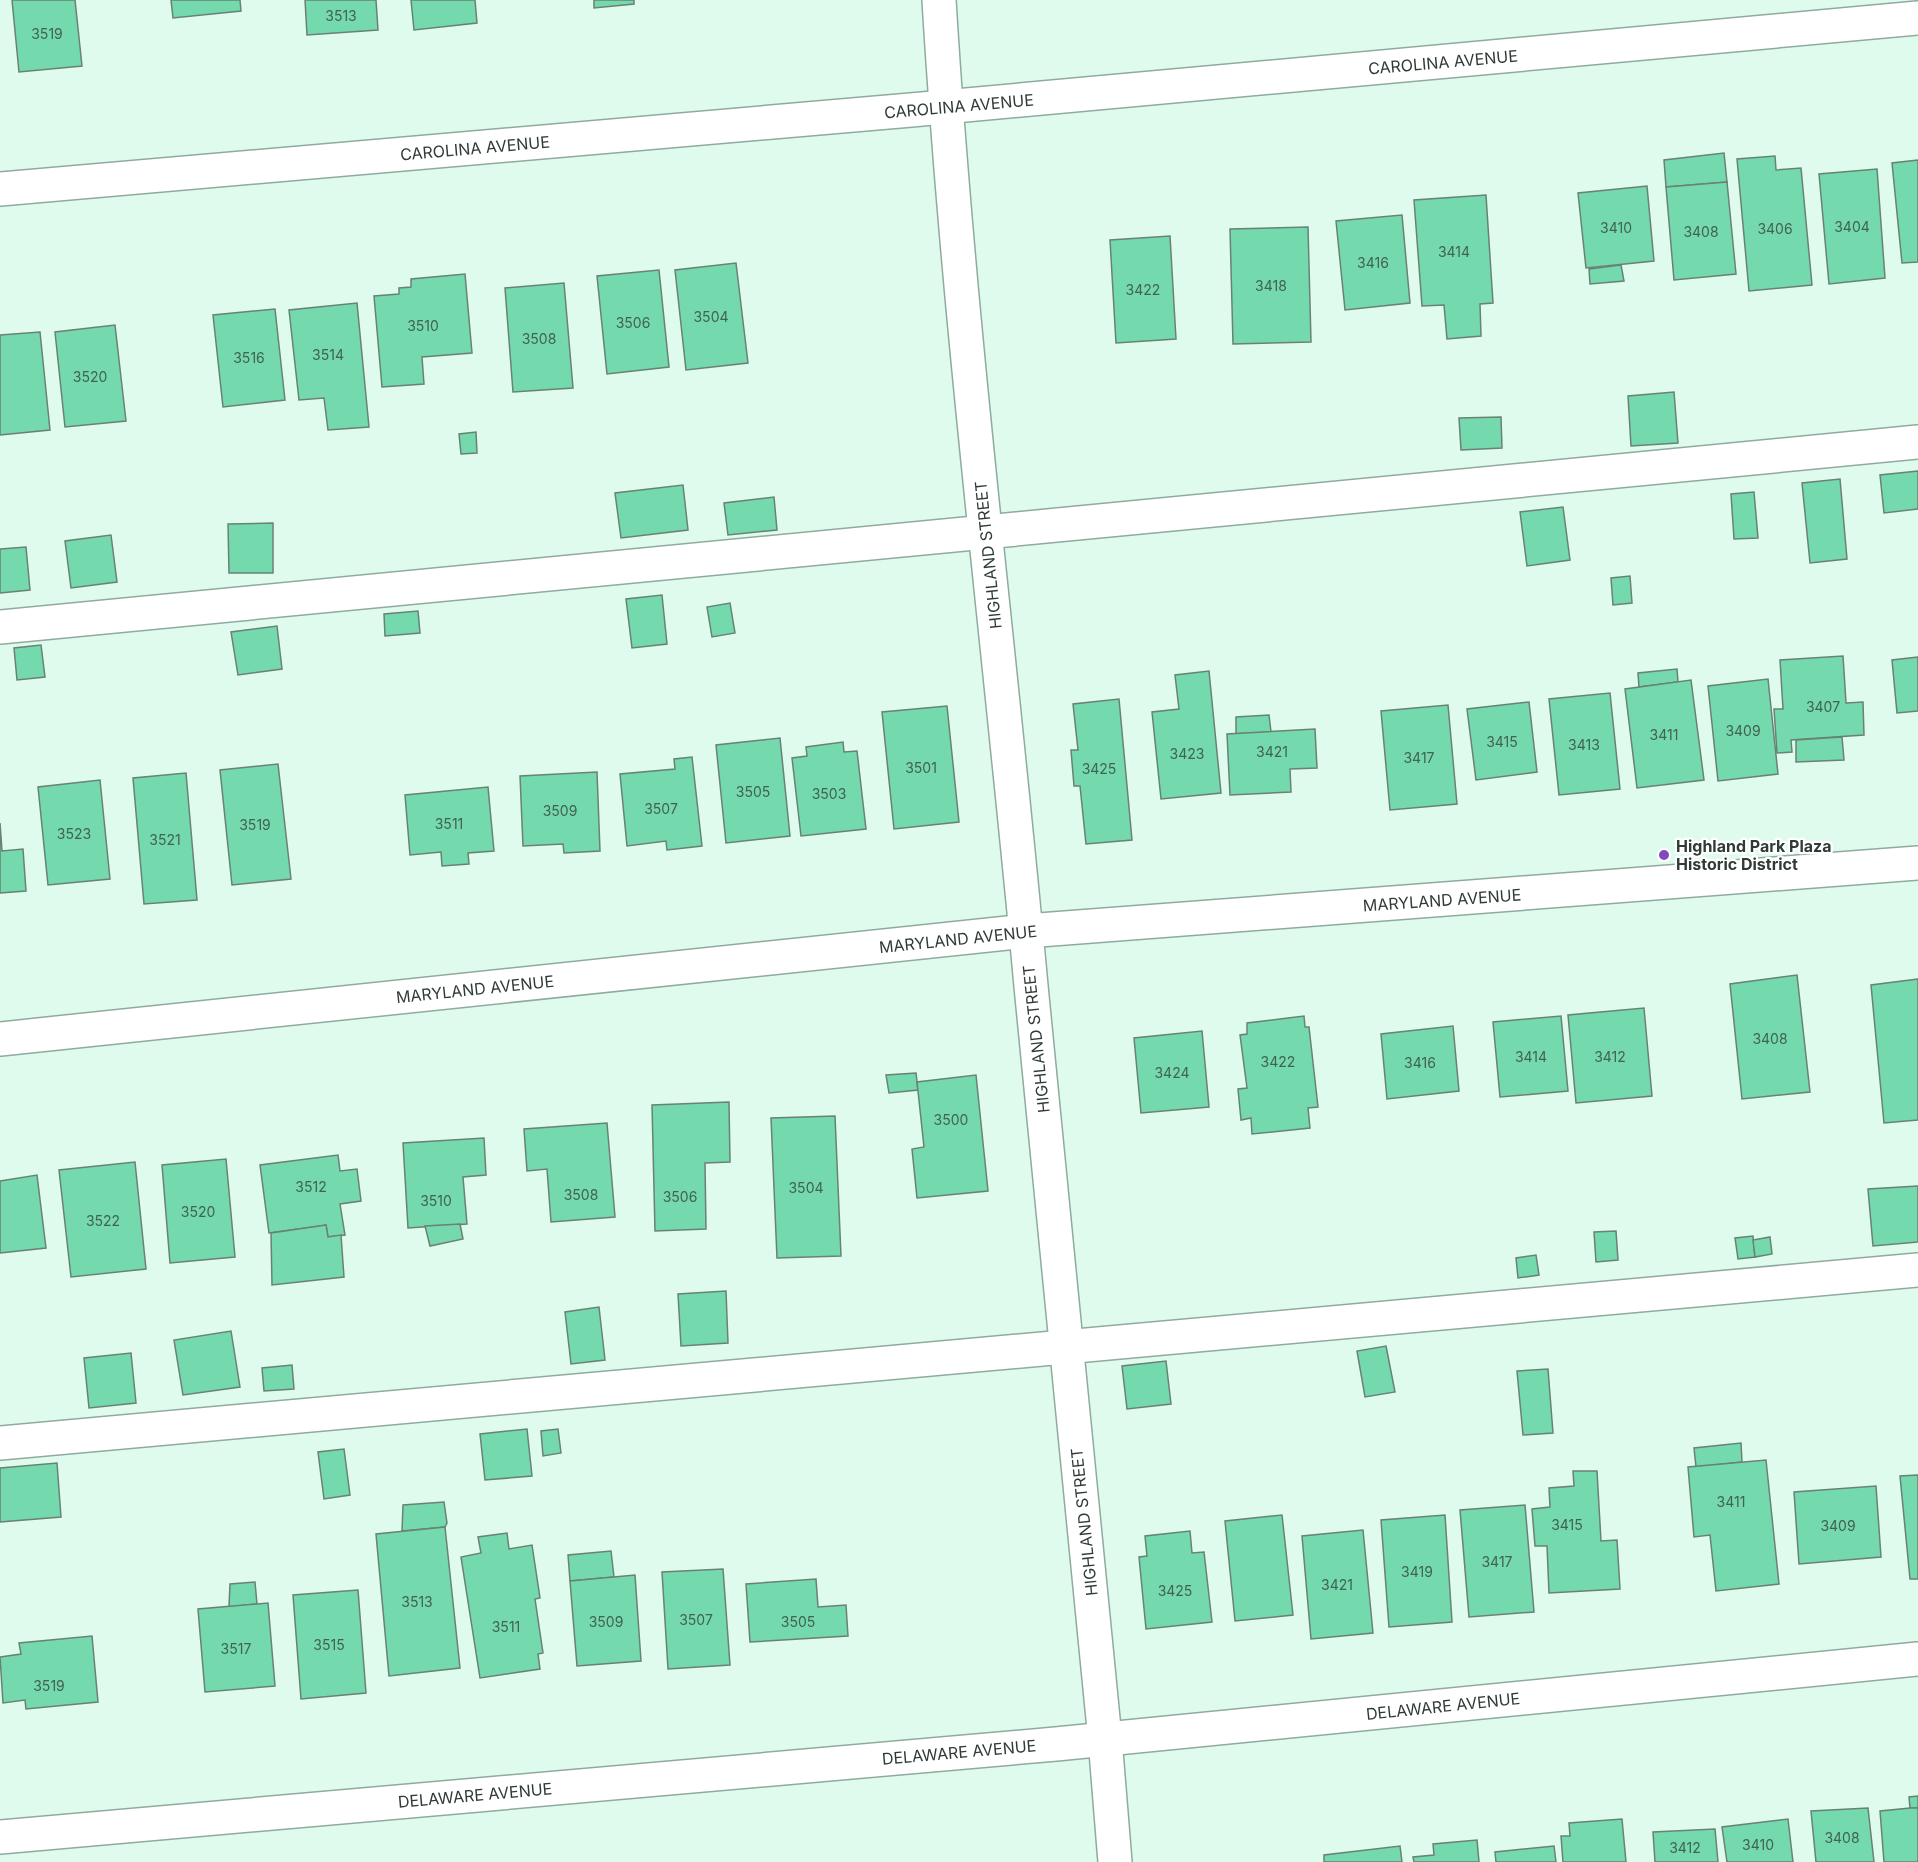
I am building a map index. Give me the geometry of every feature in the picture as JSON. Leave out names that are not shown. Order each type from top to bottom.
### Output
[{"type":"street","name":"HIGHLAND STREET","points":[[939,0],[946,107],[985,532],[1022,880],[1106,1739],[1115,1862]]},
{"type":"street","name":"CAROLINA AVENUE","points":[[0,189],[946,107],[1918,18]]},
{"type":"street","points":[[0,627],[1918,442]]},
{"type":"street","name":"MARYLAND AVENUE","points":[[0,1039],[1026,931],[1918,863]]},
{"type":"street","points":[[0,1443],[1918,1270]]},
{"type":"street","name":"DELAWARE AVENUE","points":[[0,1837],[1106,1739],[1918,1659]]},
{"type":"building","points":[[12,0],[75,0],[82,66],[19,72]]},
{"type":"building","points":[[171,0],[240,0],[241,11],[173,18]]},
{"type":"building","points":[[305,0],[376,0],[378,30],[307,35]]},
{"type":"building","points":[[411,0],[475,0],[477,23],[414,30]]},
{"type":"building","points":[[594,0],[634,0],[634,4],[594,8]]},
{"type":"building","points":[[1724,153],[1727,182],[1666,187],[1664,160]]},
{"type":"building","points":[[1775,156],[1776,170],[1801,168],[1812,285],[1749,291],[1737,159]]},
{"type":"building","points":[[1918,160],[1918,262],[1902,263],[1892,163]]},
{"type":"building","points":[[1877,169],[1885,278],[1829,284],[1819,174]]},
{"type":"building","points":[[1727,182],[1736,274],[1674,280],[1666,187]]},
{"type":"building","points":[[1647,186],[1654,261],[1586,268],[1578,193]]},
{"type":"building","points":[[1486,195],[1493,303],[1480,304],[1481,336],[1447,339],[1444,305],[1422,306],[1414,200]]},
{"type":"building","points":[[1402,215],[1410,303],[1345,310],[1336,221]]},
{"type":"building","points":[[1308,227],[1311,342],[1233,344],[1230,229]]},
{"type":"building","points":[[1170,236],[1176,339],[1116,343],[1110,240]]},
{"type":"building","points":[[736,263],[748,363],[686,370],[675,270]]},
{"type":"building","points":[[1621,265],[1624,281],[1590,284],[1589,269]]},
{"type":"building","points":[[659,270],[669,367],[607,374],[597,276]]},
{"type":"building","points":[[465,274],[472,353],[422,357],[424,384],[382,387],[374,296],[399,294],[399,288],[411,287],[411,279]]},
{"type":"building","points":[[564,283],[573,388],[513,392],[505,288]]},
{"type":"building","points":[[357,303],[369,427],[328,430],[324,398],[299,400],[289,310]]},
{"type":"building","points":[[275,309],[285,400],[223,407],[213,315]]},
{"type":"building","points":[[115,325],[126,421],[65,427],[55,332]]},
{"type":"building","points":[[40,332],[50,430],[0,435],[0,335]]},
{"type":"building","points":[[1674,392],[1678,443],[1631,446],[1628,396]]},
{"type":"building","points":[[1501,417],[1502,448],[1461,450],[1459,418]]},
{"type":"building","points":[[476,432],[477,453],[461,454],[459,434]]},
{"type":"building","points":[[1918,471],[1918,509],[1884,513],[1880,475]]},
{"type":"building","points":[[1840,479],[1847,559],[1810,563],[1802,483]]},
{"type":"building","points":[[683,485],[688,530],[621,538],[615,493]]},
{"type":"building","points":[[1754,492],[1758,538],[1734,539],[1731,494]]},
{"type":"building","points":[[774,497],[777,530],[728,535],[724,503]]},
{"type":"building","points":[[1563,507],[1570,560],[1527,566],[1520,512]]},
{"type":"building","points":[[273,523],[273,573],[229,573],[228,524]]},
{"type":"building","points":[[111,535],[117,582],[71,588],[65,541]]},
{"type":"building","points":[[26,547],[30,590],[0,593],[0,549]]},
{"type":"building","points":[[1630,576],[1632,603],[1613,605],[1611,578]]},
{"type":"building","points":[[662,595],[667,644],[632,648],[626,599]]},
{"type":"building","points":[[730,603],[735,633],[712,637],[707,607]]},
{"type":"building","points":[[418,611],[420,633],[385,636],[384,614]]},
{"type":"building","points":[[277,626],[282,669],[238,675],[231,632]]},
{"type":"building","points":[[41,645],[45,677],[17,680],[14,648]]},
{"type":"building","points":[[1843,656],[1846,703],[1863,702],[1864,735],[1791,740],[1792,752],[1777,753],[1774,709],[1783,709],[1780,660]]},
{"type":"building","points":[[1918,657],[1918,711],[1897,713],[1892,660]]},
{"type":"building","points":[[1677,669],[1678,682],[1639,687],[1638,673]]},
{"type":"building","points":[[1209,671],[1221,793],[1161,799],[1152,712],[1179,709],[1175,675]]},
{"type":"building","points":[[1768,679],[1778,774],[1718,781],[1708,686]]},
{"type":"building","points":[[1691,680],[1704,780],[1637,788],[1625,689]]},
{"type":"building","points":[[1610,693],[1620,789],[1559,795],[1549,699]]},
{"type":"building","points":[[1119,699],[1132,840],[1086,844],[1080,786],[1074,786],[1071,750],[1078,750],[1073,704]]},
{"type":"building","points":[[1529,702],[1537,772],[1476,780],[1467,709]]},
{"type":"building","points":[[1448,705],[1457,804],[1390,810],[1381,711]]},
{"type":"building","points":[[947,706],[959,822],[894,829],[882,712]]},
{"type":"building","points":[[1269,715],[1271,732],[1236,734],[1236,717]]},
{"type":"building","points":[[1315,729],[1317,768],[1290,769],[1291,792],[1230,795],[1227,734]]},
{"type":"building","points":[[1842,737],[1844,760],[1796,762],[1796,740]]},
{"type":"building","points":[[780,738],[790,836],[726,843],[716,745]]},
{"type":"building","points":[[843,742],[844,752],[857,751],[866,829],[801,836],[792,758],[807,756],[806,747]]},
{"type":"building","points":[[692,757],[702,846],[667,850],[666,841],[627,846],[620,774],[675,769],[674,759]]},
{"type":"building","points":[[278,764],[291,879],[232,885],[220,770]]},
{"type":"building","points":[[597,772],[600,851],[564,853],[563,844],[523,846],[520,776]]},
{"type":"building","points":[[186,773],[197,900],[144,904],[133,778]]},
{"type":"building","points":[[100,780],[110,879],[48,885],[38,787]]},
{"type":"building","points":[[488,787],[494,851],[468,853],[469,864],[442,866],[441,852],[410,855],[405,795]]},
{"type":"building","points":[[0,823],[2,851],[23,849],[26,891],[0,893]]},
{"type":"building","points":[[1797,975],[1810,1092],[1742,1099],[1730,984]]},
{"type":"building","points":[[1918,979],[1918,1120],[1884,1123],[1871,985]]},
{"type":"building","points":[[1644,1008],[1652,1096],[1576,1103],[1568,1015]]},
{"type":"building","points":[[1304,1016],[1305,1027],[1309,1027],[1318,1107],[1308,1108],[1310,1128],[1252,1134],[1251,1118],[1241,1120],[1238,1089],[1247,1088],[1240,1035],[1247,1034],[1247,1023]]},
{"type":"building","points":[[1561,1016],[1568,1091],[1500,1097],[1493,1022]]},
{"type":"building","points":[[1453,1026],[1459,1091],[1387,1099],[1381,1034]]},
{"type":"building","points":[[1202,1031],[1209,1107],[1141,1113],[1134,1038]]},
{"type":"building","points":[[916,1073],[918,1090],[889,1093],[886,1075]]},
{"type":"building","points":[[976,1075],[988,1191],[917,1198],[912,1149],[924,1147],[917,1082]]},
{"type":"building","points":[[729,1102],[730,1162],[705,1163],[706,1229],[655,1231],[652,1105]]},
{"type":"building","points":[[835,1116],[841,1256],[777,1258],[771,1118]]},
{"type":"building","points":[[607,1123],[615,1217],[551,1222],[547,1169],[527,1171],[524,1129]]},
{"type":"building","points":[[484,1138],[486,1175],[463,1177],[467,1224],[408,1228],[403,1143]]},
{"type":"building","points":[[338,1155],[340,1171],[357,1169],[361,1201],[340,1204],[345,1235],[328,1237],[326,1225],[269,1233],[260,1165]]},
{"type":"building","points":[[226,1159],[235,1257],[170,1263],[162,1165]]},
{"type":"building","points":[[135,1162],[146,1269],[71,1277],[59,1170]]},
{"type":"building","points":[[37,1175],[46,1248],[0,1253],[0,1181]]},
{"type":"building","points":[[1918,1186],[1918,1242],[1873,1246],[1868,1189]]},
{"type":"building","points":[[460,1224],[463,1239],[430,1246],[425,1226]]},
{"type":"building","points":[[326,1225],[328,1237],[341,1235],[344,1277],[272,1285],[271,1233]]},
{"type":"building","points":[[1616,1231],[1618,1260],[1596,1262],[1594,1232]]},
{"type":"building","points":[[1753,1236],[1755,1257],[1738,1259],[1735,1238]]},
{"type":"building","points":[[1770,1237],[1772,1254],[1755,1257],[1753,1240]]},
{"type":"building","points":[[1536,1255],[1539,1275],[1518,1278],[1516,1258]]},
{"type":"building","points":[[726,1291],[728,1343],[681,1346],[678,1294]]},
{"type":"building","points":[[599,1307],[605,1360],[571,1364],[565,1312]]},
{"type":"building","points":[[231,1331],[240,1387],[183,1395],[174,1340]]},
{"type":"building","points":[[1386,1346],[1395,1392],[1365,1397],[1357,1351]]},
{"type":"building","points":[[131,1353],[136,1403],[89,1408],[84,1358]]},
{"type":"building","points":[[1166,1361],[1171,1404],[1127,1409],[1122,1366]]},
{"type":"building","points":[[292,1365],[294,1389],[264,1391],[262,1368]]},
{"type":"building","points":[[1548,1369],[1553,1433],[1523,1435],[1517,1371]]},
{"type":"building","points":[[527,1429],[532,1476],[485,1480],[480,1434]]},
{"type":"building","points":[[558,1429],[561,1453],[543,1456],[541,1431]]},
{"type":"building","points":[[1741,1443],[1742,1462],[1696,1467],[1694,1448]]},
{"type":"building","points":[[344,1449],[350,1495],[324,1499],[318,1452]]},
{"type":"building","points":[[1766,1460],[1779,1584],[1716,1591],[1710,1535],[1694,1537],[1688,1467]]},
{"type":"building","points":[[57,1463],[61,1517],[0,1522],[0,1468]]},
{"type":"building","points":[[1573,1471],[1597,1471],[1601,1541],[1617,1540],[1620,1589],[1549,1593],[1547,1546],[1535,1546],[1532,1509],[1550,1507],[1549,1488],[1574,1486]]},
{"type":"building","points":[[1918,1475],[1918,1579],[1910,1579],[1900,1476]]},
{"type":"building","points":[[1876,1486],[1881,1557],[1799,1564],[1794,1492]]},
{"type":"building","points":[[444,1502],[447,1523],[445,1527],[402,1531],[403,1505]]},
{"type":"building","points":[[1525,1505],[1534,1612],[1469,1617],[1460,1510]]},
{"type":"building","points":[[1282,1515],[1293,1615],[1235,1621],[1225,1521]]},
{"type":"building","points":[[1445,1515],[1452,1622],[1389,1627],[1381,1520]]},
{"type":"building","points":[[445,1527],[460,1668],[389,1676],[376,1534]]},
{"type":"building","points":[[1363,1530],[1373,1633],[1311,1639],[1302,1536]]},
{"type":"building","points":[[1190,1531],[1192,1553],[1204,1552],[1212,1622],[1146,1629],[1139,1557],[1147,1556],[1145,1536]]},
{"type":"building","points":[[507,1533],[509,1549],[532,1545],[540,1598],[535,1599],[543,1653],[538,1654],[540,1669],[480,1678],[461,1557],[481,1553],[478,1537]]},
{"type":"building","points":[[611,1551],[614,1577],[570,1581],[568,1555]]},
{"type":"building","points":[[723,1569],[730,1665],[668,1669],[662,1572]]},
{"type":"building","points":[[635,1575],[641,1661],[577,1666],[570,1581]]},
{"type":"building","points":[[816,1579],[818,1607],[846,1605],[848,1636],[750,1642],[746,1584]]},
{"type":"building","points":[[255,1582],[257,1604],[229,1607],[230,1584]]},
{"type":"building","points":[[358,1590],[366,1693],[301,1699],[293,1595]]},
{"type":"building","points":[[268,1603],[275,1686],[205,1692],[198,1609]]},
{"type":"building","points":[[92,1636],[98,1702],[26,1709],[25,1700],[3,1703],[0,1657],[21,1654],[19,1643]]},
{"type":"building","points":[[1918,1796],[1918,1808],[1910,1808],[1909,1797]]},
{"type":"building","points":[[1868,1808],[1874,1862],[1816,1862],[1811,1811]]},
{"type":"building","points":[[1918,1808],[1918,1862],[1884,1862],[1880,1811]]},
{"type":"building","points":[[1622,1819],[1626,1862],[1563,1862],[1561,1836],[1570,1836],[1569,1823]]},
{"type":"building","points":[[1788,1819],[1793,1862],[1727,1862],[1722,1827]]},
{"type":"building","points":[[1715,1829],[1718,1862],[1655,1862],[1653,1832]]},
{"type":"building","points":[[1477,1840],[1479,1862],[1414,1862],[1413,1857],[1434,1855],[1433,1844]]},
{"type":"building","points":[[1400,1846],[1402,1862],[1324,1862],[1324,1855]]},
{"type":"building","points":[[1554,1846],[1556,1862],[1496,1862],[1495,1852]]},
{"type":"place","name":"Highland Park Plaza Historic District","points":[[1664,855]]}]
